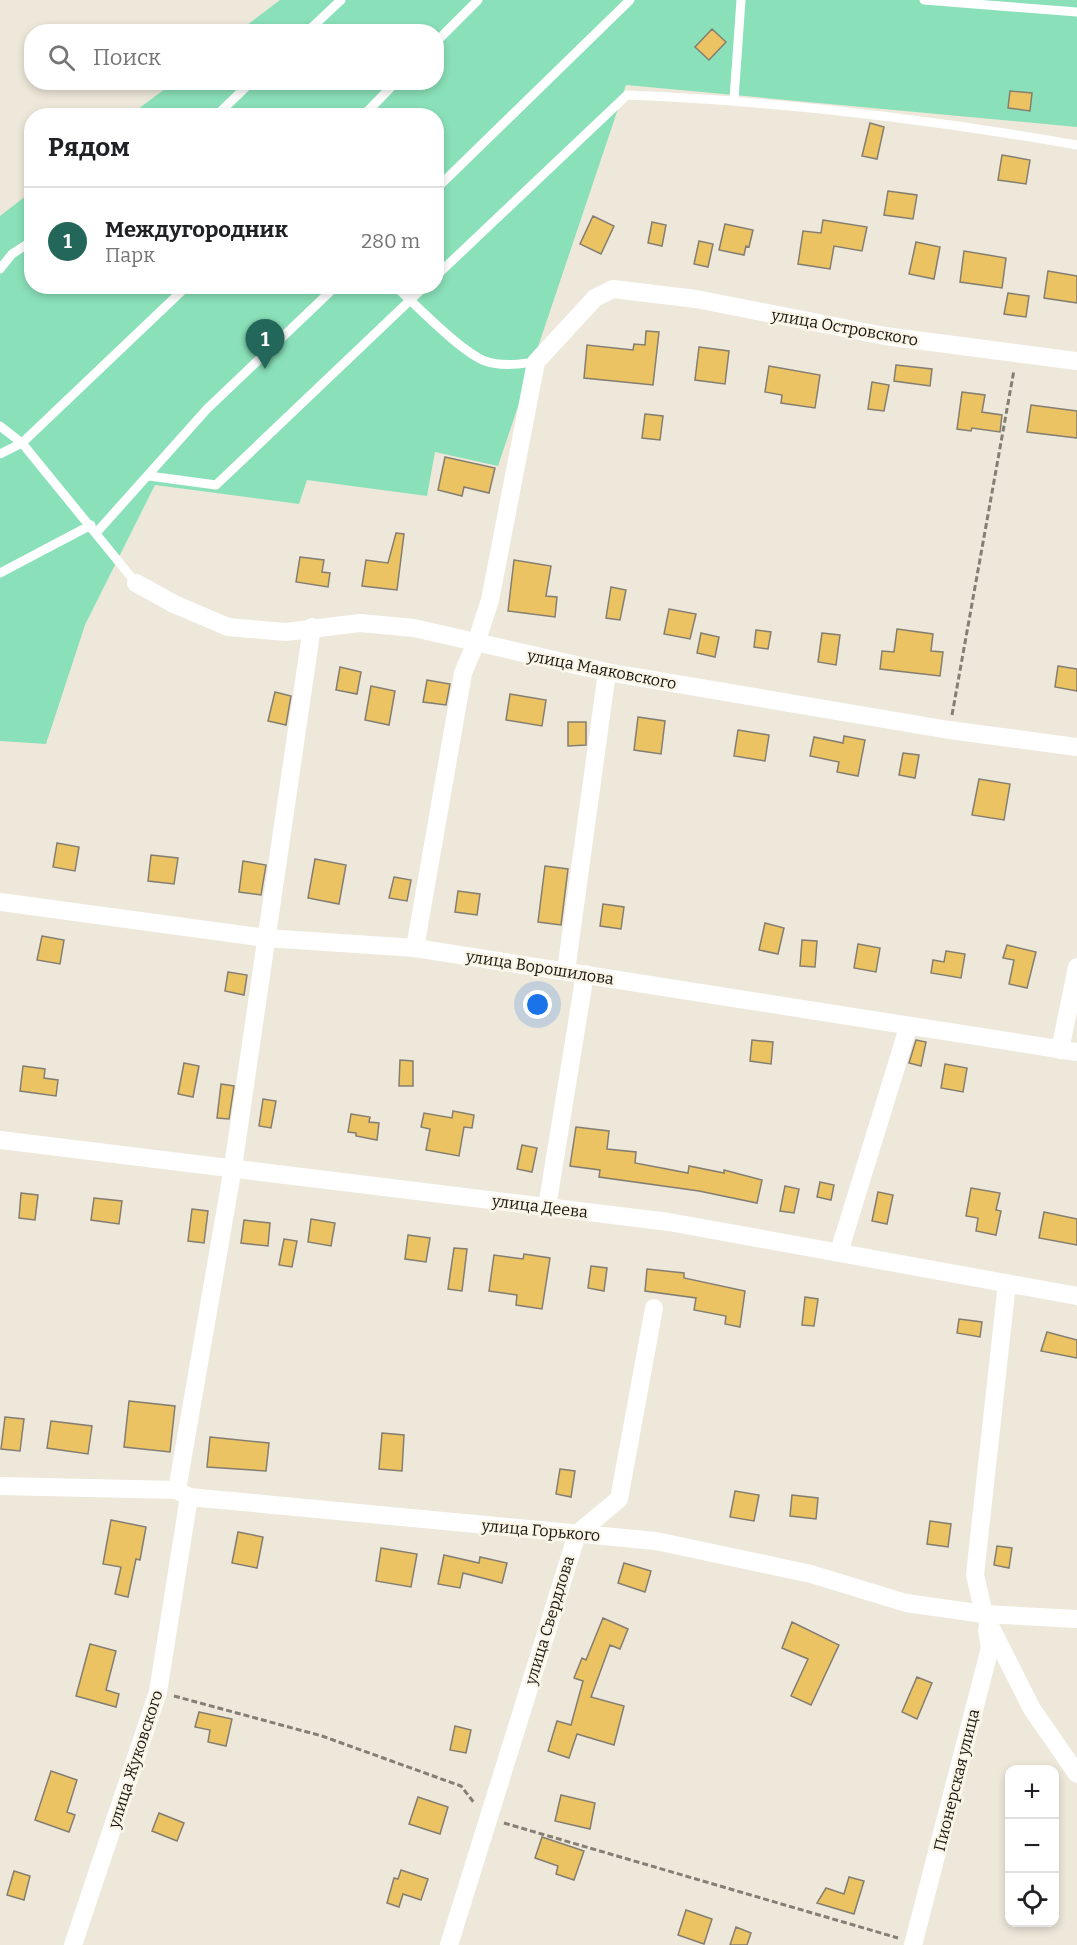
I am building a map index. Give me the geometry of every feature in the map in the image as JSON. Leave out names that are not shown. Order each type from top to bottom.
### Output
[{"type":"street","name":"улица Островского","points":[[536,362],[595,298],[613,288],[696,299],[885,336],[1077,361]]},
{"type":"street","points":[[415,948],[463,673],[477,640],[489,600],[536,362]]},
{"type":"street","name":"улица Маяковского","points":[[136,583],[174,604],[228,627],[286,632],[312,627],[360,623],[414,628],[477,640],[530,656],[607,672],[950,730],[1077,747]]},
{"type":"street","name":"улица Жуковского","points":[[72,1945],[158,1692],[183,1493],[312,627]]},
{"type":"street","points":[[566,971],[607,672]]},
{"type":"street","name":"улица Ворошилова","points":[[0,902],[266,938],[415,948],[908,1028],[1069,1051]]},
{"type":"street","points":[[1069,1051],[1077,968]]},
{"type":"street","points":[[547,1208],[585,974]]},
{"type":"street","points":[[839,1252],[908,1028]]},
{"type":"street","name":"улица Деева","points":[[0,1140],[669,1222],[1077,1296]]},
{"type":"street","points":[[1007,1283],[975,1575],[984,1614],[1032,1709],[1077,1774]]},
{"type":"street","name":"улица Свердлова","points":[[449,1945],[576,1534],[619,1499],[654,1308]]},
{"type":"street","name":"улица Горького","points":[[0,1486],[183,1493],[656,1541],[811,1574],[906,1603],[984,1614],[1077,1619]]},
{"type":"street","name":"Пионерская улица","points":[[914,1944],[990,1648],[984,1614]]},
{"type":"lane","points":[[316,24],[341,0]]},
{"type":"lane","points":[[444,34],[478,0]]},
{"type":"lane","points":[[444,181],[630,0]]},
{"type":"lane","points":[[734,99],[741,0]]},
{"type":"lane","points":[[924,0],[1077,12]]},
{"type":"lane","points":[[224,108],[243,90]]},
{"type":"lane","points":[[371,108],[388,90]]},
{"type":"lane","points":[[444,268],[627,95],[734,99],[1012,134],[1077,145]]},
{"type":"lane","points":[[0,269],[12,254],[24,246]]},
{"type":"lane","points":[[0,454],[22,443],[179,294]]},
{"type":"lane","points":[[0,573],[94,529],[149,476],[207,409],[328,294]]},
{"type":"lane","points":[[404,294],[484,360],[508,365],[536,362]]},
{"type":"lane","points":[[149,476],[216,485],[416,294]]},
{"type":"lane","points":[[0,426],[22,443],[136,583]]},
{"type":"path","points":[[950,730],[1017,353]]},
{"type":"path","points":[[158,1692],[322,1736],[461,1786],[488,1819],[914,1944]]},
{"type":"green space","points":[[280,0],[1077,0],[1077,127],[626,85],[498,466],[435,452],[427,496],[307,480],[299,504],[155,485],[85,625],[46,744],[0,741],[0,216],[24,197],[24,294],[444,294],[444,108],[139,108],[164,90],[444,90],[444,24],[248,24]]},
{"type":"building","points":[[712,29],[726,42],[709,60],[695,47]]},
{"type":"building","points":[[1010,91],[1032,93],[1030,111],[1008,108]]},
{"type":"building","points":[[870,123],[884,127],[877,159],[862,156]]},
{"type":"building","points":[[1002,155],[1030,160],[1026,184],[998,180]]},
{"type":"building","points":[[888,191],[917,195],[913,219],[884,215]]},
{"type":"building","points":[[593,216],[614,226],[601,254],[580,244]]},
{"type":"building","points":[[823,220],[867,227],[862,251],[834,246],[830,269],[798,264],[803,231],[821,233]]},
{"type":"building","points":[[652,222],[666,225],[662,246],[648,243]]},
{"type":"building","points":[[725,224],[753,230],[749,247],[746,246],[744,255],[719,250]]},
{"type":"building","points":[[699,241],[713,244],[708,267],[694,264]]},
{"type":"building","points":[[916,242],[940,247],[934,279],[909,274]]},
{"type":"building","points":[[964,251],[1006,258],[1002,288],[960,282]]},
{"type":"building","points":[[1048,271],[1077,276],[1077,303],[1044,298]]},
{"type":"building","points":[[1008,293],[1029,296],[1026,317],[1004,314]]},
{"type":"building","points":[[646,331],[659,332],[653,385],[584,378],[587,345],[633,350],[634,344],[645,345]]},
{"type":"building","points":[[699,347],[729,351],[725,384],[695,380]]},
{"type":"building","points":[[896,365],[932,369],[930,386],[894,381]]},
{"type":"building","points":[[769,366],[820,375],[815,408],[781,403],[782,395],[765,392]]},
{"type":"building","points":[[872,382],[889,385],[884,411],[868,409]]},
{"type":"building","points":[[962,392],[985,395],[982,412],[1002,415],[1000,432],[972,428],[971,431],[957,429]]},
{"type":"building","points":[[1031,405],[1077,411],[1077,438],[1027,432]]},
{"type":"building","points":[[645,414],[663,416],[660,440],[642,438]]},
{"type":"building","points":[[445,457],[495,468],[489,493],[464,487],[462,496],[438,490]]},
{"type":"building","points":[[396,533],[404,534],[397,590],[362,586],[366,560],[388,563]]},
{"type":"building","points":[[300,557],[324,560],[322,572],[330,573],[328,587],[296,582]]},
{"type":"building","points":[[514,560],[551,566],[546,596],[557,597],[555,617],[508,611]]},
{"type":"building","points":[[611,587],[626,590],[620,620],[606,618]]},
{"type":"building","points":[[669,609],[696,614],[690,639],[664,634]]},
{"type":"building","points":[[897,629],[933,634],[931,651],[943,652],[940,676],[880,669],[882,651],[894,652]]},
{"type":"building","points":[[756,630],[771,632],[768,649],[754,647]]},
{"type":"building","points":[[701,633],[719,637],[715,657],[697,653]]},
{"type":"building","points":[[822,633],[840,635],[836,665],[818,662]]},
{"type":"building","points":[[1058,666],[1077,669],[1077,691],[1055,687]]},
{"type":"building","points":[[340,667],[361,672],[357,694],[336,690]]},
{"type":"building","points":[[427,680],[450,684],[446,705],[423,702]]},
{"type":"building","points":[[371,686],[395,691],[389,725],[365,720]]},
{"type":"building","points":[[275,692],[291,696],[286,725],[268,721]]},
{"type":"building","points":[[510,694],[546,700],[542,726],[506,720]]},
{"type":"building","points":[[638,717],[665,721],[661,754],[634,750]]},
{"type":"building","points":[[568,722],[586,722],[586,745],[568,746]]},
{"type":"building","points":[[738,730],[769,735],[765,761],[734,756]]},
{"type":"building","points":[[844,736],[865,740],[858,776],[837,772],[839,762],[810,756],[814,737],[843,743]]},
{"type":"building","points":[[903,753],[919,755],[915,778],[899,775]]},
{"type":"building","points":[[979,779],[1010,784],[1004,820],[972,815]]},
{"type":"building","points":[[57,843],[79,847],[75,871],[53,867]]},
{"type":"building","points":[[151,855],[178,858],[174,884],[148,881]]},
{"type":"building","points":[[315,859],[346,865],[339,904],[308,898]]},
{"type":"building","points":[[243,861],[266,865],[261,895],[239,892]]},
{"type":"building","points":[[545,866],[568,869],[561,925],[538,922]]},
{"type":"building","points":[[394,877],[411,880],[407,901],[389,898]]},
{"type":"building","points":[[458,891],[480,894],[477,915],[455,912]]},
{"type":"building","points":[[603,904],[624,907],[621,929],[600,926]]},
{"type":"building","points":[[765,923],[784,928],[778,954],[759,950]]},
{"type":"building","points":[[42,936],[64,940],[60,964],[37,960]]},
{"type":"building","points":[[802,940],[817,941],[815,967],[800,966]]},
{"type":"building","points":[[858,944],[880,948],[876,972],[854,968]]},
{"type":"building","points":[[1007,945],[1036,952],[1027,988],[1009,984],[1014,960],[1003,958]]},
{"type":"building","points":[[946,951],[965,954],[961,978],[931,973],[933,960],[944,962]]},
{"type":"building","points":[[228,972],[247,975],[244,995],[225,991]]},
{"type":"building","points":[[752,1040],[773,1042],[771,1064],[750,1061]]},
{"type":"building","points":[[916,1040],[926,1042],[921,1066],[909,1063]]},
{"type":"building","points":[[400,1060],[413,1061],[413,1086],[399,1086]]},
{"type":"building","points":[[184,1063],[199,1066],[193,1097],[178,1094]]},
{"type":"building","points":[[945,1064],[967,1068],[963,1092],[941,1088]]},
{"type":"building","points":[[23,1066],[45,1069],[44,1078],[58,1080],[56,1096],[20,1091]]},
{"type":"building","points":[[221,1084],[234,1086],[229,1119],[217,1118]]},
{"type":"building","points":[[263,1099],[276,1101],[271,1128],[259,1126]]},
{"type":"building","points":[[453,1111],[474,1115],[472,1128],[464,1127],[459,1156],[426,1150],[430,1129],[421,1127],[424,1113],[452,1118]]},
{"type":"building","points":[[351,1114],[370,1117],[369,1122],[379,1123],[377,1140],[348,1132]]},
{"type":"building","points":[[576,1127],[609,1131],[607,1149],[636,1152],[635,1163],[688,1173],[689,1166],[724,1173],[724,1170],[762,1180],[757,1203],[699,1191],[599,1177],[600,1170],[570,1166]]},
{"type":"building","points":[[522,1145],[537,1148],[532,1172],[517,1169]]},
{"type":"building","points":[[820,1182],[834,1185],[831,1200],[817,1197]]},
{"type":"building","points":[[785,1186],[799,1189],[794,1213],[780,1211]]},
{"type":"building","points":[[971,1188],[1000,1193],[996,1210],[1001,1211],[996,1235],[976,1231],[978,1218],[966,1216]]},
{"type":"building","points":[[878,1192],[893,1195],[887,1224],[872,1221]]},
{"type":"building","points":[[21,1193],[38,1195],[35,1220],[19,1218]]},
{"type":"building","points":[[94,1198],[122,1201],[119,1224],[91,1220]]},
{"type":"building","points":[[192,1209],[208,1211],[204,1243],[188,1241]]},
{"type":"building","points":[[1044,1212],[1077,1219],[1077,1245],[1039,1238]]},
{"type":"building","points":[[311,1219],[335,1223],[331,1246],[308,1242]]},
{"type":"building","points":[[244,1220],[270,1223],[268,1246],[241,1243]]},
{"type":"building","points":[[408,1235],[430,1238],[426,1262],[405,1259]]},
{"type":"building","points":[[284,1239],[297,1241],[292,1267],[279,1265]]},
{"type":"building","points":[[454,1248],[467,1249],[462,1291],[448,1289]]},
{"type":"building","points":[[524,1254],[550,1258],[542,1309],[516,1305],[517,1295],[489,1291],[494,1255],[523,1259]]},
{"type":"building","points":[[591,1266],[607,1268],[604,1291],[588,1288]]},
{"type":"building","points":[[647,1269],[684,1273],[684,1278],[745,1291],[740,1327],[725,1324],[726,1316],[694,1310],[696,1298],[645,1291]]},
{"type":"building","points":[[805,1297],[818,1299],[814,1326],[802,1325]]},
{"type":"building","points":[[959,1319],[982,1322],[980,1337],[957,1333]]},
{"type":"building","points":[[1047,1332],[1077,1340],[1077,1358],[1041,1351]]},
{"type":"building","points":[[129,1401],[175,1406],[170,1452],[124,1447]]},
{"type":"building","points":[[5,1417],[24,1419],[20,1451],[1,1449]]},
{"type":"building","points":[[51,1421],[92,1426],[88,1454],[47,1448]]},
{"type":"building","points":[[382,1433],[404,1435],[402,1471],[379,1469]]},
{"type":"building","points":[[210,1437],[269,1443],[266,1471],[207,1467]]},
{"type":"building","points":[[560,1469],[575,1471],[571,1497],[556,1494]]},
{"type":"building","points":[[735,1491],[759,1495],[754,1521],[730,1517]]},
{"type":"building","points":[[792,1495],[818,1498],[816,1519],[790,1516]]},
{"type":"building","points":[[111,1520],[146,1527],[140,1560],[136,1559],[128,1597],[115,1594],[121,1567],[103,1564]]},
{"type":"building","points":[[930,1521],[951,1524],[948,1547],[927,1544]]},
{"type":"building","points":[[238,1532],[263,1537],[257,1568],[232,1563]]},
{"type":"building","points":[[997,1546],[1012,1548],[1009,1568],[994,1565]]},
{"type":"building","points":[[381,1548],[417,1554],[411,1587],[376,1581]]},
{"type":"building","points":[[444,1555],[479,1563],[480,1557],[507,1563],[502,1583],[463,1573],[460,1588],[438,1584]]},
{"type":"building","points":[[624,1563],[651,1571],[645,1592],[618,1583]]},
{"type":"building","points":[[603,1618],[628,1629],[620,1649],[610,1645],[591,1697],[624,1706],[614,1745],[577,1734],[569,1758],[548,1751],[557,1721],[571,1725],[583,1681],[574,1678],[582,1658],[586,1660]]},
{"type":"building","points":[[792,1622],[839,1645],[811,1705],[791,1696],[808,1659],[782,1648]]},
{"type":"building","points":[[90,1644],[116,1651],[106,1690],[119,1694],[116,1707],[76,1696]]},
{"type":"building","points":[[917,1677],[932,1683],[917,1719],[902,1712]]},
{"type":"building","points":[[199,1712],[232,1719],[226,1746],[208,1742],[210,1730],[195,1727]]},
{"type":"building","points":[[455,1726],[471,1730],[466,1753],[450,1750]]},
{"type":"building","points":[[51,1771],[77,1780],[67,1812],[75,1815],[69,1832],[35,1820]]},
{"type":"building","points":[[561,1795],[595,1803],[590,1829],[555,1821]]},
{"type":"building","points":[[418,1797],[448,1807],[440,1834],[409,1824]]},
{"type":"building","points":[[159,1813],[184,1823],[177,1841],[152,1831]]},
{"type":"building","points":[[542,1837],[584,1851],[574,1880],[556,1874],[558,1866],[535,1858]]},
{"type":"building","points":[[401,1870],[428,1879],[421,1900],[403,1894],[399,1907],[387,1903],[394,1878],[398,1879]]},
{"type":"building","points":[[14,1871],[30,1876],[24,1900],[7,1895]]},
{"type":"building","points":[[849,1877],[864,1881],[854,1914],[817,1903],[826,1888],[844,1894]]},
{"type":"building","points":[[686,1910],[712,1919],[704,1944],[678,1935]]},
{"type":"building","points":[[736,1927],[751,1933],[747,1945],[730,1945]]},
{"type":"place","name":"Междугородник","points":[[265,369]]}]
